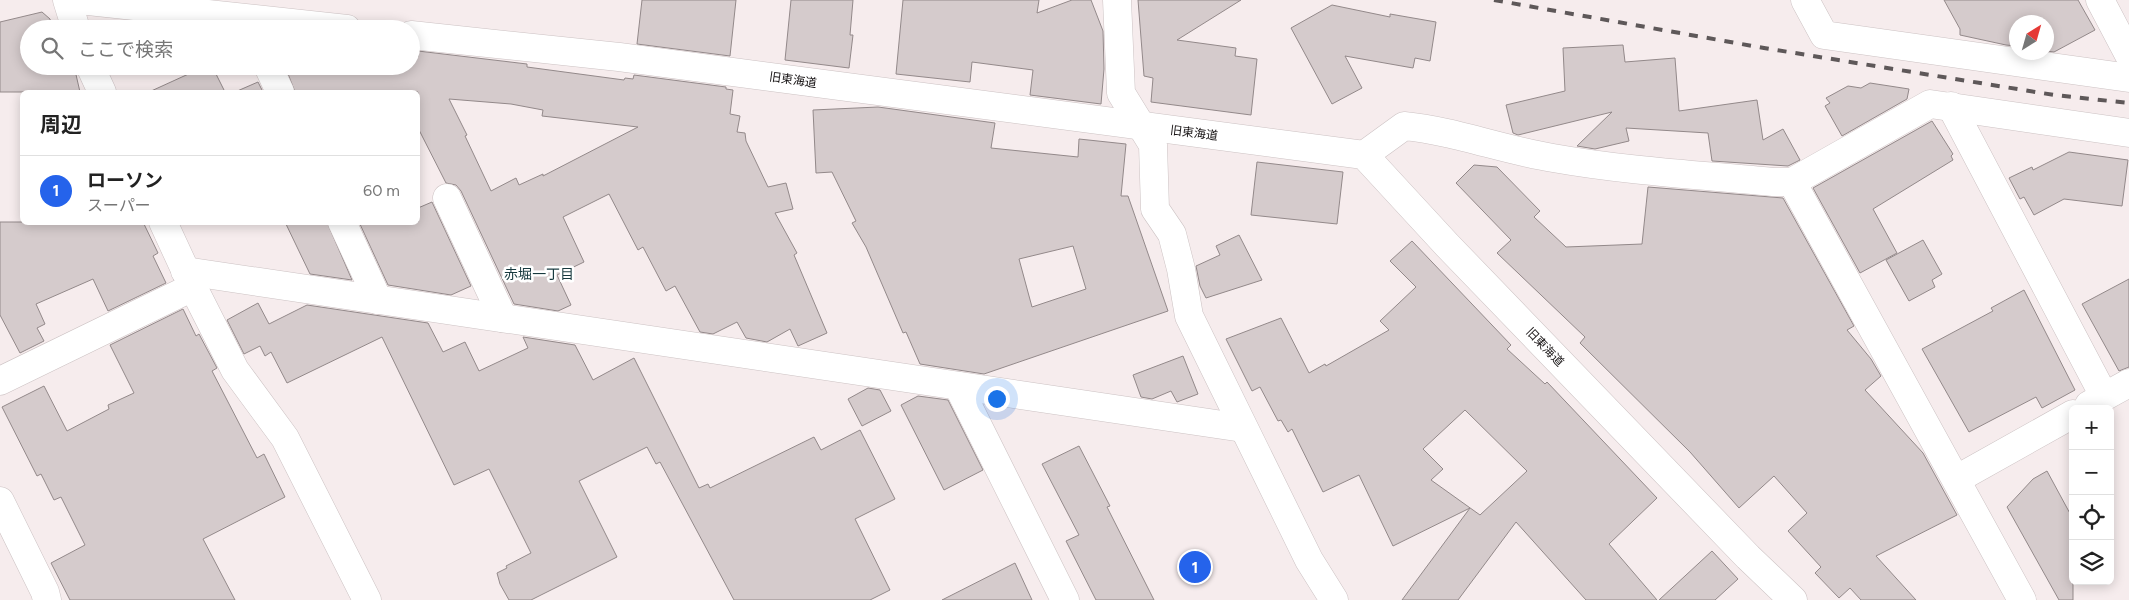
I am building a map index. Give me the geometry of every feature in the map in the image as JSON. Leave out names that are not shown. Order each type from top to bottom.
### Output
[{"type":"street","points":[[67,0],[73,20]]},
{"type":"street","points":[[79,0],[229,20]]},
{"type":"street","points":[[1117,0],[1121,93],[1153,145],[1155,209],[1172,234],[1182,269],[1189,316],[1309,560],[1331,599]]},
{"type":"street","points":[[1805,0],[1824,35],[2129,78]]},
{"type":"street","points":[[2100,0],[2129,55]]},
{"type":"street","name":"旧東海道","points":[[420,36],[619,56],[1364,155],[1447,245],[1741,550],[1793,600]]},
{"type":"street","points":[[94,75],[101,90]]},
{"type":"street","points":[[272,75],[279,90]]},
{"type":"street","points":[[1364,155],[1404,126],[1434,129],[1551,158],[1773,182],[1792,182],[1930,104],[2129,133]]},
{"type":"street","points":[[1952,106],[2093,402],[2129,383]]},
{"type":"street","points":[[1792,182],[2022,600]]},
{"type":"street","points":[[447,198],[503,318]]},
{"type":"street","points":[[164,225],[189,279],[235,370],[285,438],[367,600]]},
{"type":"street","points":[[343,225],[378,300]]},
{"type":"street","points":[[0,381],[189,279],[378,300],[1243,428]]},
{"type":"street","points":[[958,386],[1065,600]]},
{"type":"street","points":[[1957,479],[2069,416]]},
{"type":"street","points":[[0,501],[45,592],[47,600]]},
{"type":"building","points":[[642,0],[736,0],[730,56],[637,44]]},
{"type":"building","points":[[791,0],[853,0],[850,35],[853,35],[849,68],[785,60]]},
{"type":"building","points":[[903,0],[1039,0],[1037,13],[1072,0],[1091,0],[1103,31],[1104,69],[1101,104],[1030,95],[1033,70],[972,62],[970,82],[896,74]]},
{"type":"building","points":[[1138,0],[1241,0],[1177,40],[1236,48],[1235,56],[1257,59],[1251,115],[1151,102],[1153,78],[1144,76]]},
{"type":"building","points":[[1944,0],[2078,0],[2095,30],[2054,52],[2054,15],[2009,15],[2009,45],[1960,35],[1960,29]]},
{"type":"building","points":[[1332,5],[1390,17],[1390,14],[1436,22],[1430,61],[1415,58],[1413,68],[1345,56],[1362,88],[1332,104],[1291,28]]},
{"type":"building","points":[[42,12],[50,20],[20,20],[20,75],[76,75],[80,90],[0,92],[0,22]]},
{"type":"building","points":[[1623,45],[1625,62],[1675,58],[1679,111],[1757,100],[1763,140],[1783,129],[1800,160],[1788,166],[1712,161],[1708,133],[1626,128],[1629,141],[1595,149],[1577,146],[1612,112],[1518,135],[1513,133],[1506,105],[1565,91],[1563,48]]},
{"type":"building","points":[[420,51],[527,64],[527,67],[624,80],[625,78],[633,79],[634,75],[726,87],[726,89],[733,90],[730,114],[740,116],[737,132],[745,133],[746,141],[768,187],[786,183],[793,209],[775,213],[797,253],[794,255],[827,333],[798,346],[790,329],[767,342],[746,338],[737,322],[713,334],[700,332],[675,286],[666,291],[643,247],[638,250],[609,194],[563,217],[584,262],[557,275],[571,305],[558,311],[514,304],[461,191],[456,185],[446,183],[420,132],[420,90],[294,90],[288,75],[420,75]],"holes":[[[449,99],[511,104],[543,110],[542,116],[638,127],[543,176],[543,174],[519,185],[516,178],[491,191]]]},
{"type":"building","points":[[186,75],[216,75],[224,90],[153,90]]},
{"type":"building","points":[[258,82],[262,90],[240,90]]},
{"type":"building","points":[[1870,83],[1909,89],[1907,99],[1842,136],[1825,106],[1830,103],[1826,98],[1848,86],[1861,88]]},
{"type":"building","points":[[878,107],[995,123],[991,148],[1078,157],[1079,139],[1126,144],[1121,196],[1128,196],[1168,311],[984,374],[920,364],[906,332],[903,333],[866,247],[852,223],[856,221],[832,172],[816,173],[813,110]],"holes":[[[1073,246],[1086,289],[1032,307],[1019,259]]]},
{"type":"building","points":[[1932,121],[1953,154],[1951,156],[1953,160],[1873,209],[1897,253],[1860,273],[1813,188]]},
{"type":"building","points":[[2069,152],[2128,160],[2122,206],[2064,199],[2034,215],[2024,197],[2020,199],[2009,178],[2032,167],[2033,170]]},
{"type":"building","points":[[1257,162],[1343,172],[1337,224],[1251,215]]},
{"type":"building","points":[[1474,165],[1497,167],[1540,211],[1534,217],[1566,247],[1642,244],[1648,187],[1783,198],[1854,326],[1847,330],[1871,359],[1881,376],[1865,390],[1923,453],[1957,515],[1876,556],[1916,600],[1861,600],[1850,588],[1839,598],[1815,573],[1821,567],[1788,531],[1807,513],[1774,476],[1739,508],[1690,452],[1580,343],[1585,337],[1497,253],[1511,240],[1456,183]]},
{"type":"building","points":[[432,202],[471,286],[451,295],[388,285],[360,225],[420,225],[420,207]]},
{"type":"building","points":[[0,222],[20,222],[20,225],[144,225],[158,253],[153,256],[166,283],[108,311],[93,279],[36,304],[45,324],[37,328],[44,341],[20,353],[0,315]]},
{"type":"building","points":[[286,225],[328,225],[352,280],[310,274]]},
{"type":"building","points":[[1239,235],[1262,280],[1206,298],[1200,286],[1196,266],[1220,255],[1216,246]]},
{"type":"building","points":[[1923,240],[1942,274],[1932,280],[1935,287],[1909,301],[1886,260]]},
{"type":"building","points":[[1412,241],[1511,345],[1507,349],[1545,384],[1547,382],[1657,498],[1609,544],[1657,600],[1586,600],[1516,522],[1458,600],[1402,600],[1470,508],[1393,546],[1359,475],[1323,492],[1292,429],[1288,432],[1281,420],[1278,421],[1260,387],[1252,391],[1226,339],[1281,318],[1309,373],[1325,364],[1326,366],[1389,330],[1380,321],[1416,287],[1390,261]],"holes":[[[1465,410],[1527,471],[1480,515],[1431,480],[1443,469],[1423,449]]]},
{"type":"building","points":[[2129,279],[2129,367],[2119,371],[2082,304]]},
{"type":"building","points":[[2024,290],[2075,390],[2042,408],[2036,397],[1969,432],[1922,349],[1993,311],[1991,308]]},
{"type":"building","points":[[258,303],[269,324],[307,305],[428,323],[443,352],[465,342],[479,371],[528,348],[523,337],[575,345],[593,380],[634,358],[699,488],[708,484],[710,488],[814,437],[821,450],[860,430],[895,499],[855,519],[890,590],[870,600],[734,600],[660,462],[656,464],[647,447],[579,481],[617,557],[531,600],[509,600],[500,584],[497,573],[531,553],[489,469],[454,485],[382,337],[287,383],[271,352],[265,356],[260,346],[244,354],[227,320]]},
{"type":"building","points":[[183,309],[196,336],[199,334],[217,368],[212,371],[257,458],[264,454],[285,497],[203,539],[235,600],[70,600],[51,563],[85,545],[61,497],[54,500],[41,474],[37,476],[2,407],[44,386],[67,431],[109,409],[108,405],[134,393],[110,345]]},
{"type":"building","points":[[1183,356],[1198,394],[1177,402],[1171,391],[1152,399],[1141,397],[1133,375]]},
{"type":"building","points":[[868,388],[880,390],[891,411],[862,426],[848,399]]},
{"type":"building","points":[[918,396],[948,400],[983,470],[944,490],[901,405]]},
{"type":"building","points":[[1079,446],[1110,506],[1107,507],[1154,600],[1096,600],[1066,541],[1079,535],[1042,464]]},
{"type":"building","points":[[2047,471],[2069,512],[2069,585],[2073,585],[2073,600],[2059,600],[2007,507],[2033,479]]},
{"type":"building","points":[[1712,551],[1738,579],[1715,600],[1659,600]]},
{"type":"building","points":[[1015,563],[1032,600],[942,600]]},
{"type":"railway","points":[[1494,0],[1764,48],[2054,95],[2129,103]]},
{"type":"place","name":"ローソン","points":[[1195,567]]},
{"type":"district","name":"赤堀一丁目","points":[[539,274]]}]
